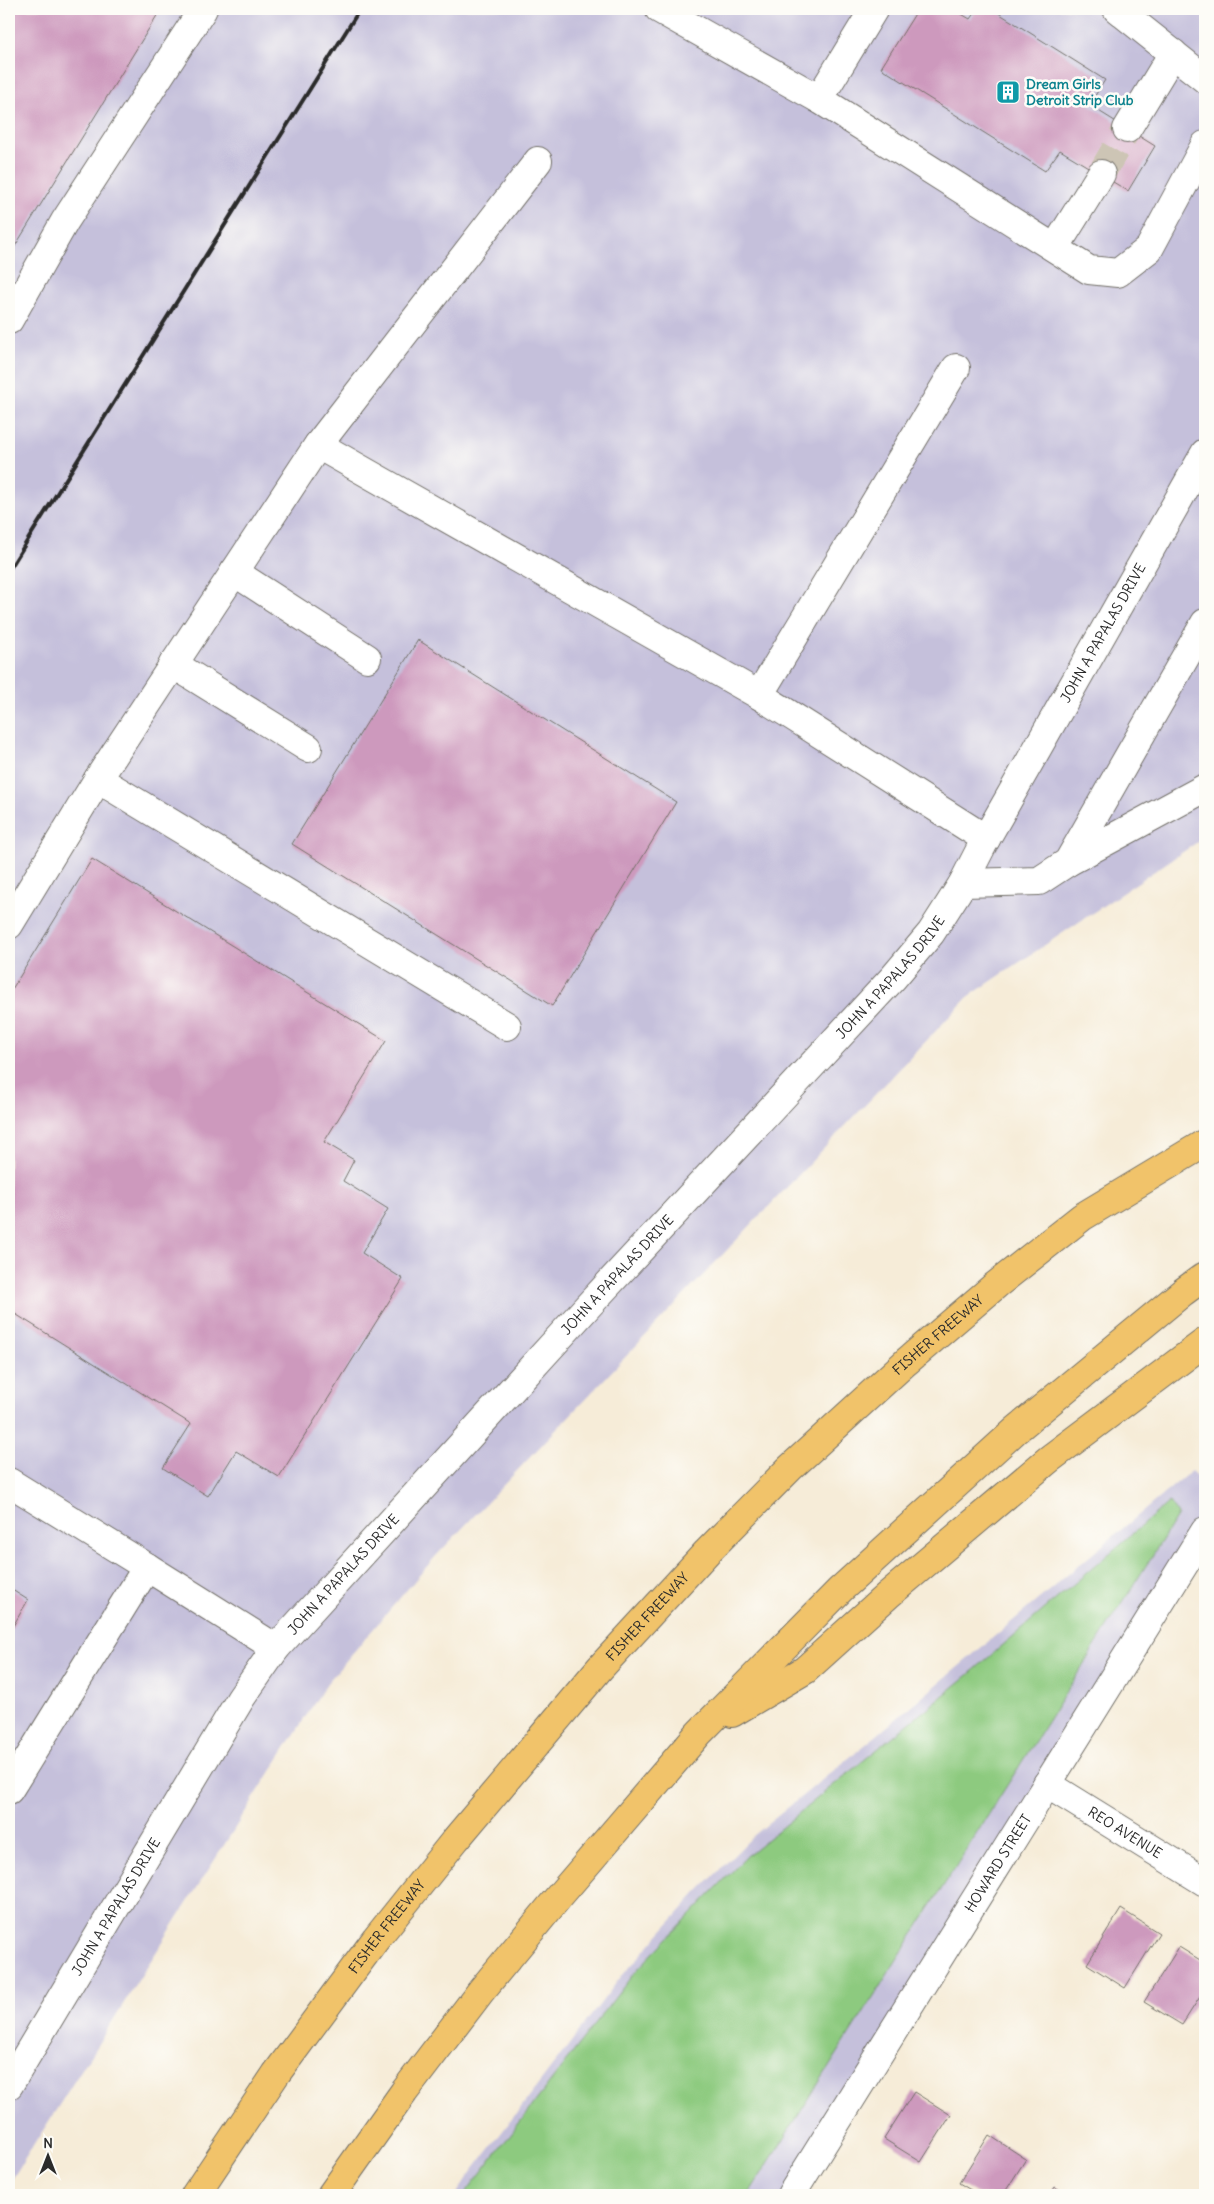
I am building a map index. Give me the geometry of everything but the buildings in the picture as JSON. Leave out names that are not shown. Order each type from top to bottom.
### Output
[{"type":"highway","points":[[1158,1171],[1205,1122]]},
{"type":"highway","name":"FISHER FREEWAY","points":[[195,2195],[276,2074],[382,1931],[600,1668],[707,1552],[790,1468],[906,1362],[996,1285],[1082,1217],[1205,1143]]},
{"type":"highway","points":[[331,2195],[404,2092],[481,1991],[699,1733],[840,1590],[1016,1430],[1205,1276]]},
{"type":"highway","points":[[699,1733],[806,1670],[888,1595],[1048,1460],[1205,1342]]},
{"type":"street","points":[[9,320],[65,221],[203,9]]},
{"type":"street","points":[[659,9],[819,99],[1089,270],[1118,273],[1149,249],[1205,145]]},
{"type":"street","points":[[819,99],[874,9]]},
{"type":"street","points":[[1117,9],[1205,79]]},
{"type":"street","points":[[1127,129],[1173,54]]},
{"type":"street","points":[[9,925],[98,779],[318,445],[538,161]]},
{"type":"street","points":[[1054,248],[1100,174]]},
{"type":"street","points":[[760,696],[956,368]]},
{"type":"street","points":[[318,445],[760,696],[986,839]]},
{"type":"street","name":"JOHN A PAPALAS DRIVE","points":[[9,2085],[16,2054],[241,1698],[276,1648],[588,1306],[893,978],[931,933],[963,883],[986,839],[1205,453]]},
{"type":"street","points":[[234,572],[367,658]]},
{"type":"street","points":[[1068,862],[1205,622]]},
{"type":"street","points":[[174,664],[308,748]]},
{"type":"street","points":[[98,779],[507,1026]]},
{"type":"street","points":[[963,883],[1039,881],[1068,862],[1205,788]]},
{"type":"street","points":[[9,1482],[276,1648]]},
{"type":"street","name":"HOWARD STREET","points":[[803,2191],[1047,1784],[1205,1531]]},
{"type":"street","points":[[9,1790],[147,1567]]},
{"type":"street","name":"REO AVENUE","points":[[1047,1784],[1205,1882]]},
{"type":"shaded area","points":[[9,9],[1205,9],[1205,837],[968,997],[435,1557],[327,1683],[9,2184]]},
{"type":"shaded area","points":[[1191,1471],[1205,1484],[1205,1531],[791,2195],[456,2195],[466,2179],[620,1978],[696,1894],[753,1836],[876,1736]]},
{"type":"green space","points":[[1169,1502],[1178,1515],[748,2195],[464,2195],[634,1973],[749,1854],[967,1676]]},
{"type":"tunnel","points":[[1101,174],[1127,129]]},
{"type":"railway","points":[[9,570],[360,9]]},
{"type":"place","name":"Dream Girls Detroit Strip Club","points":[[1008,92]]}]
